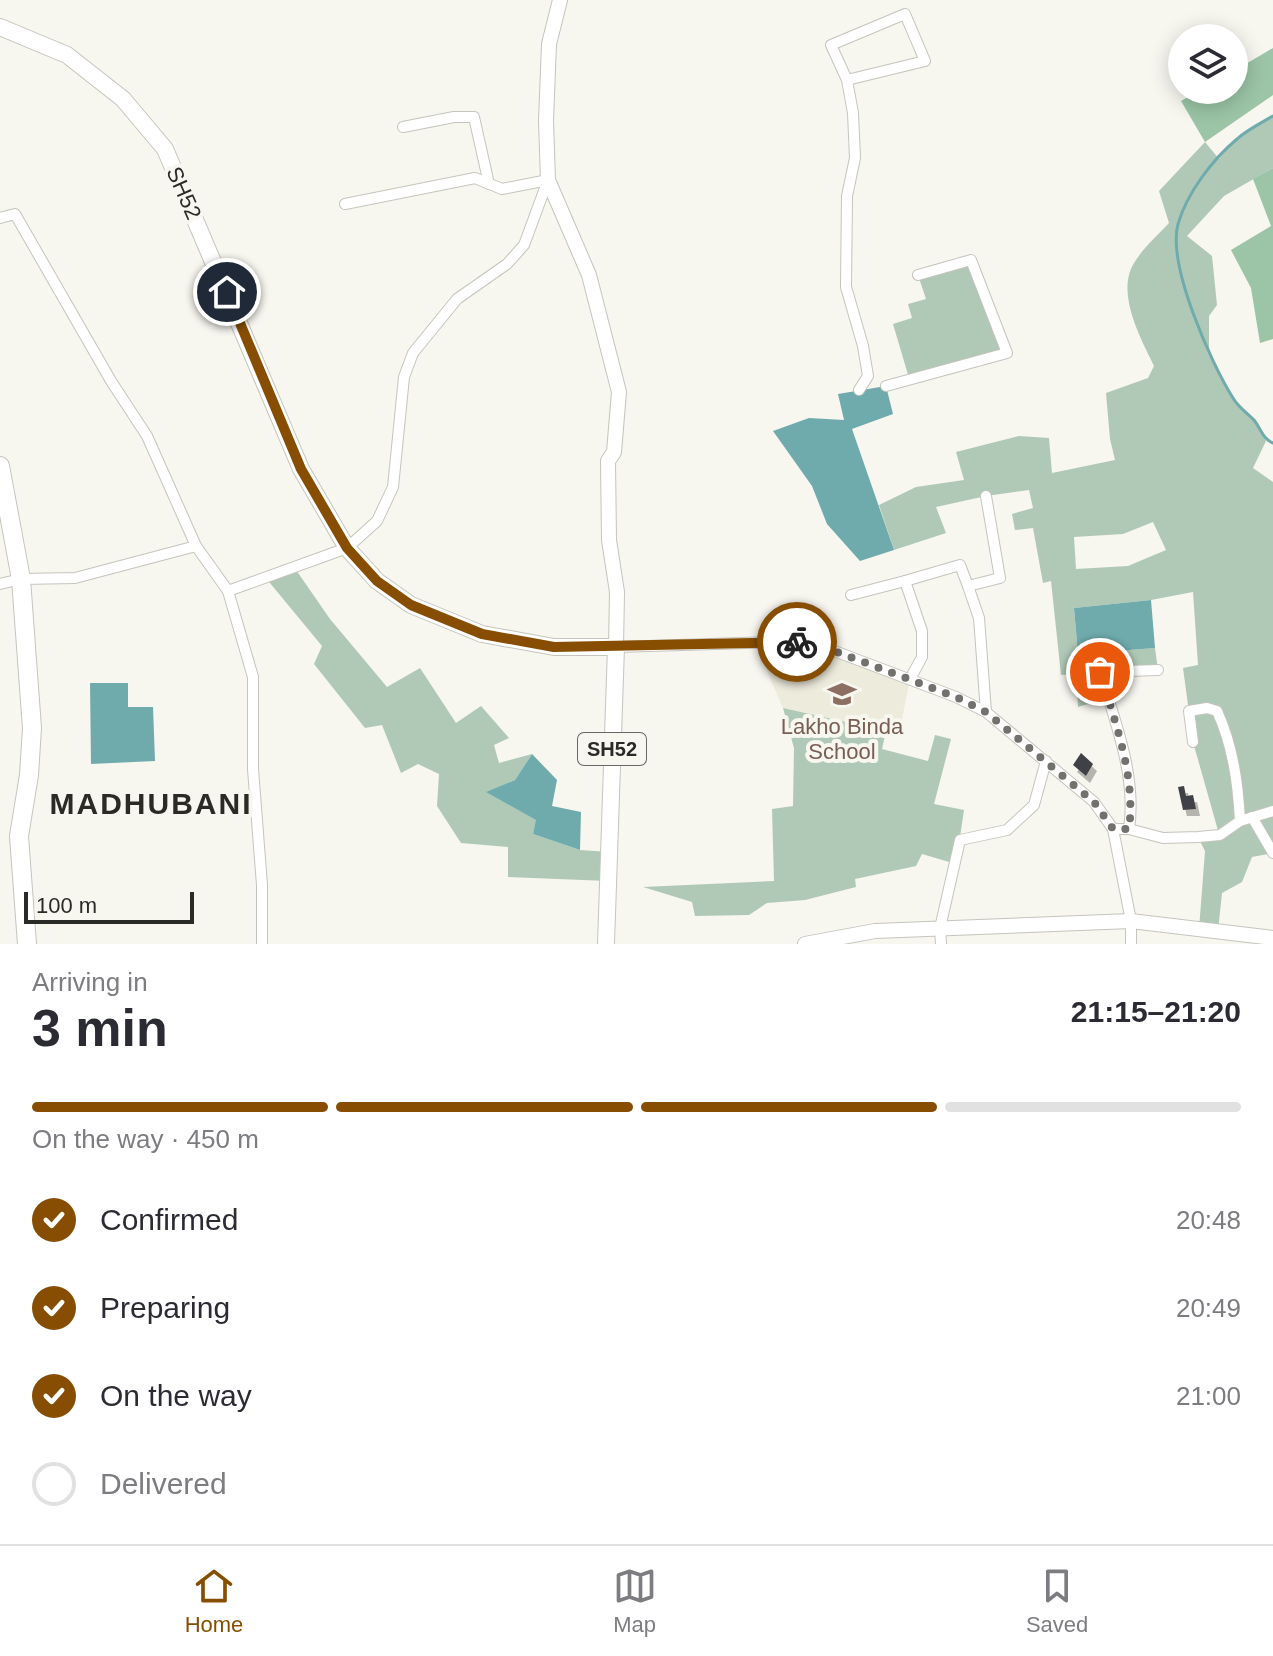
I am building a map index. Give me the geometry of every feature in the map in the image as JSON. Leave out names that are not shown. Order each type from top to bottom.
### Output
[{"type":"highway","points":[[0,466],[21,579],[32,728],[29,775],[19,836],[27,944]]},
{"type":"main road","name":"SH52","points":[[0,27],[67,55],[123,99],[165,149],[301,469],[347,548],[377,581],[411,605],[482,634],[554,647],[616,647],[606,944]]},
{"type":"street","name":"SH52","points":[[560,0],[549,44],[546,121],[548,180],[589,275],[619,392],[614,452],[608,461],[607,472],[609,540],[617,592],[616,647]]},
{"type":"street","points":[[847,80],[925,61],[905,14],[831,45],[847,80],[853,113],[855,158],[847,196],[846,287],[868,376],[859,390]]},
{"type":"street","points":[[403,127],[454,117],[474,117],[489,184]]},
{"type":"street","points":[[345,204],[475,178],[502,189],[548,180]]},
{"type":"street","points":[[228,591],[347,548],[377,521],[393,487],[404,377],[413,353],[457,299],[507,264],[524,245],[548,180]]},
{"type":"street","points":[[0,218],[15,214],[111,381],[147,436],[196,546],[228,591],[253,677],[253,769],[262,885],[262,944]]},
{"type":"street","points":[[886,386],[1007,353],[971,260],[918,275]]},
{"type":"street","points":[[968,586],[1000,578],[986,496]]},
{"type":"street","points":[[0,584],[21,579],[75,578],[196,546]]},
{"type":"street","points":[[851,595],[960,565],[979,618],[986,712]]},
{"type":"street","points":[[905,581],[922,631],[922,657],[910,679]]},
{"type":"street","points":[[616,647],[808,641],[910,679],[986,712],[1094,802],[1113,829],[1131,921],[1131,944]]},
{"type":"street","points":[[1129,829],[1132,805],[1125,765],[1100,672],[1158,670]]},
{"type":"street","points":[[1193,742],[1189,711],[1207,708],[1217,711],[1227,734],[1239,792],[1240,821]]},
{"type":"street","points":[[941,944],[940,928],[960,840],[1007,830],[1025,814],[1034,805],[1046,761]]},
{"type":"street","points":[[1113,829],[1129,829],[1163,838],[1220,835],[1240,821],[1273,811]]},
{"type":"street","points":[[1252,817],[1273,853]]},
{"type":"street","points":[[805,944],[875,931],[1131,921],[1273,938]]},
{"type":"shaded area","name":"Lakho Binda School","points":[[808,641],[910,679],[899,734],[783,708],[764,664],[790,661]]},
{"type":"green space","points":[[1273,48],[1273,95],[1205,142],[1183,104],[1248,104],[1248,63]]},
{"type":"green space","points":[[1273,116],[1273,168],[1224,196],[1187,236],[1212,256],[1217,305],[1209,316],[1209,353],[1234,400],[1256,422],[1266,441],[1253,468],[1273,482],[1273,853],[1252,857],[1242,882],[1222,893],[1218,931],[1199,929],[1205,851],[1198,837],[1219,834],[1193,742],[1183,668],[1198,665],[1193,592],[1074,608],[1078,654],[1155,648],[1158,670],[1100,672],[1108,698],[1078,707],[1076,674],[1061,675],[1051,581],[1043,583],[1033,528],[1015,530],[1012,514],[1033,508],[1029,490],[936,507],[946,533],[894,550],[879,505],[916,487],[964,480],[956,452],[1019,436],[1049,438],[1052,473],[1115,460],[1106,393],[1148,378],[1154,366],[1132,313],[1128,285],[1136,260],[1169,223],[1159,191],[1205,142],[1219,159],[1237,138]],"holes":[[[1153,522],[1166,550],[1128,566],[1076,569],[1074,537],[1123,534]]]},
{"type":"green space","points":[[1273,168],[1273,339],[1260,343],[1251,288],[1231,250],[1271,226],[1253,179]]},
{"type":"green space","points":[[971,260],[1007,353],[909,378],[893,324],[912,318],[908,304],[926,299],[918,275]]},
{"type":"green space","points":[[294,567],[330,619],[387,687],[420,668],[456,723],[481,706],[509,738],[494,745],[499,763],[532,754],[515,780],[487,792],[537,820],[533,834],[580,850],[609,852],[608,881],[508,877],[508,847],[461,843],[437,806],[439,774],[418,764],[401,773],[382,725],[365,728],[314,664],[322,646],[265,577]]},
{"type":"green space","points":[[783,708],[886,731],[882,749],[928,761],[935,735],[951,739],[934,804],[964,810],[956,864],[922,854],[916,866],[855,879],[856,887],[805,900],[767,903],[749,915],[695,916],[692,902],[643,887],[774,881],[772,809],[793,806],[794,748]]},
{"type":"water","points":[[886,386],[893,414],[852,429],[894,550],[860,561],[827,524],[812,486],[773,431],[809,418],[844,420],[838,394]]},
{"type":"water","points":[[1151,600],[1155,648],[1078,654],[1074,608]]},
{"type":"water","points":[[90,683],[128,683],[128,707],[153,707],[155,761],[91,764]]},
{"type":"water","points":[[532,754],[557,780],[552,806],[581,812],[580,850],[533,834],[536,820],[486,792],[515,780]]},
{"type":"building","points":[[1081,753],[1093,764],[1086,776],[1073,765]]},
{"type":"building","points":[[1184,786],[1186,796],[1193,795],[1196,809],[1183,810],[1178,787]]},
{"type":"waterway","points":[[1273,116],[1241,136],[1210,167],[1182,212],[1176,242],[1185,288],[1214,362],[1235,401],[1273,443]]},
{"type":"way so far","points":[[797,642],[808,641],[956,697],[986,712],[1094,802],[1113,829],[1129,829],[1132,805],[1123,752],[1100,672]]},
{"type":"place","name":"Lakho Binda School","points":[[842,694]]},
{"type":"district","name":"MADHUBANI","points":[[151,803]]},
{"type":"route","points":[[227,292],[301,469],[347,548],[377,581],[411,605],[482,634],[554,647],[797,642]]}]
